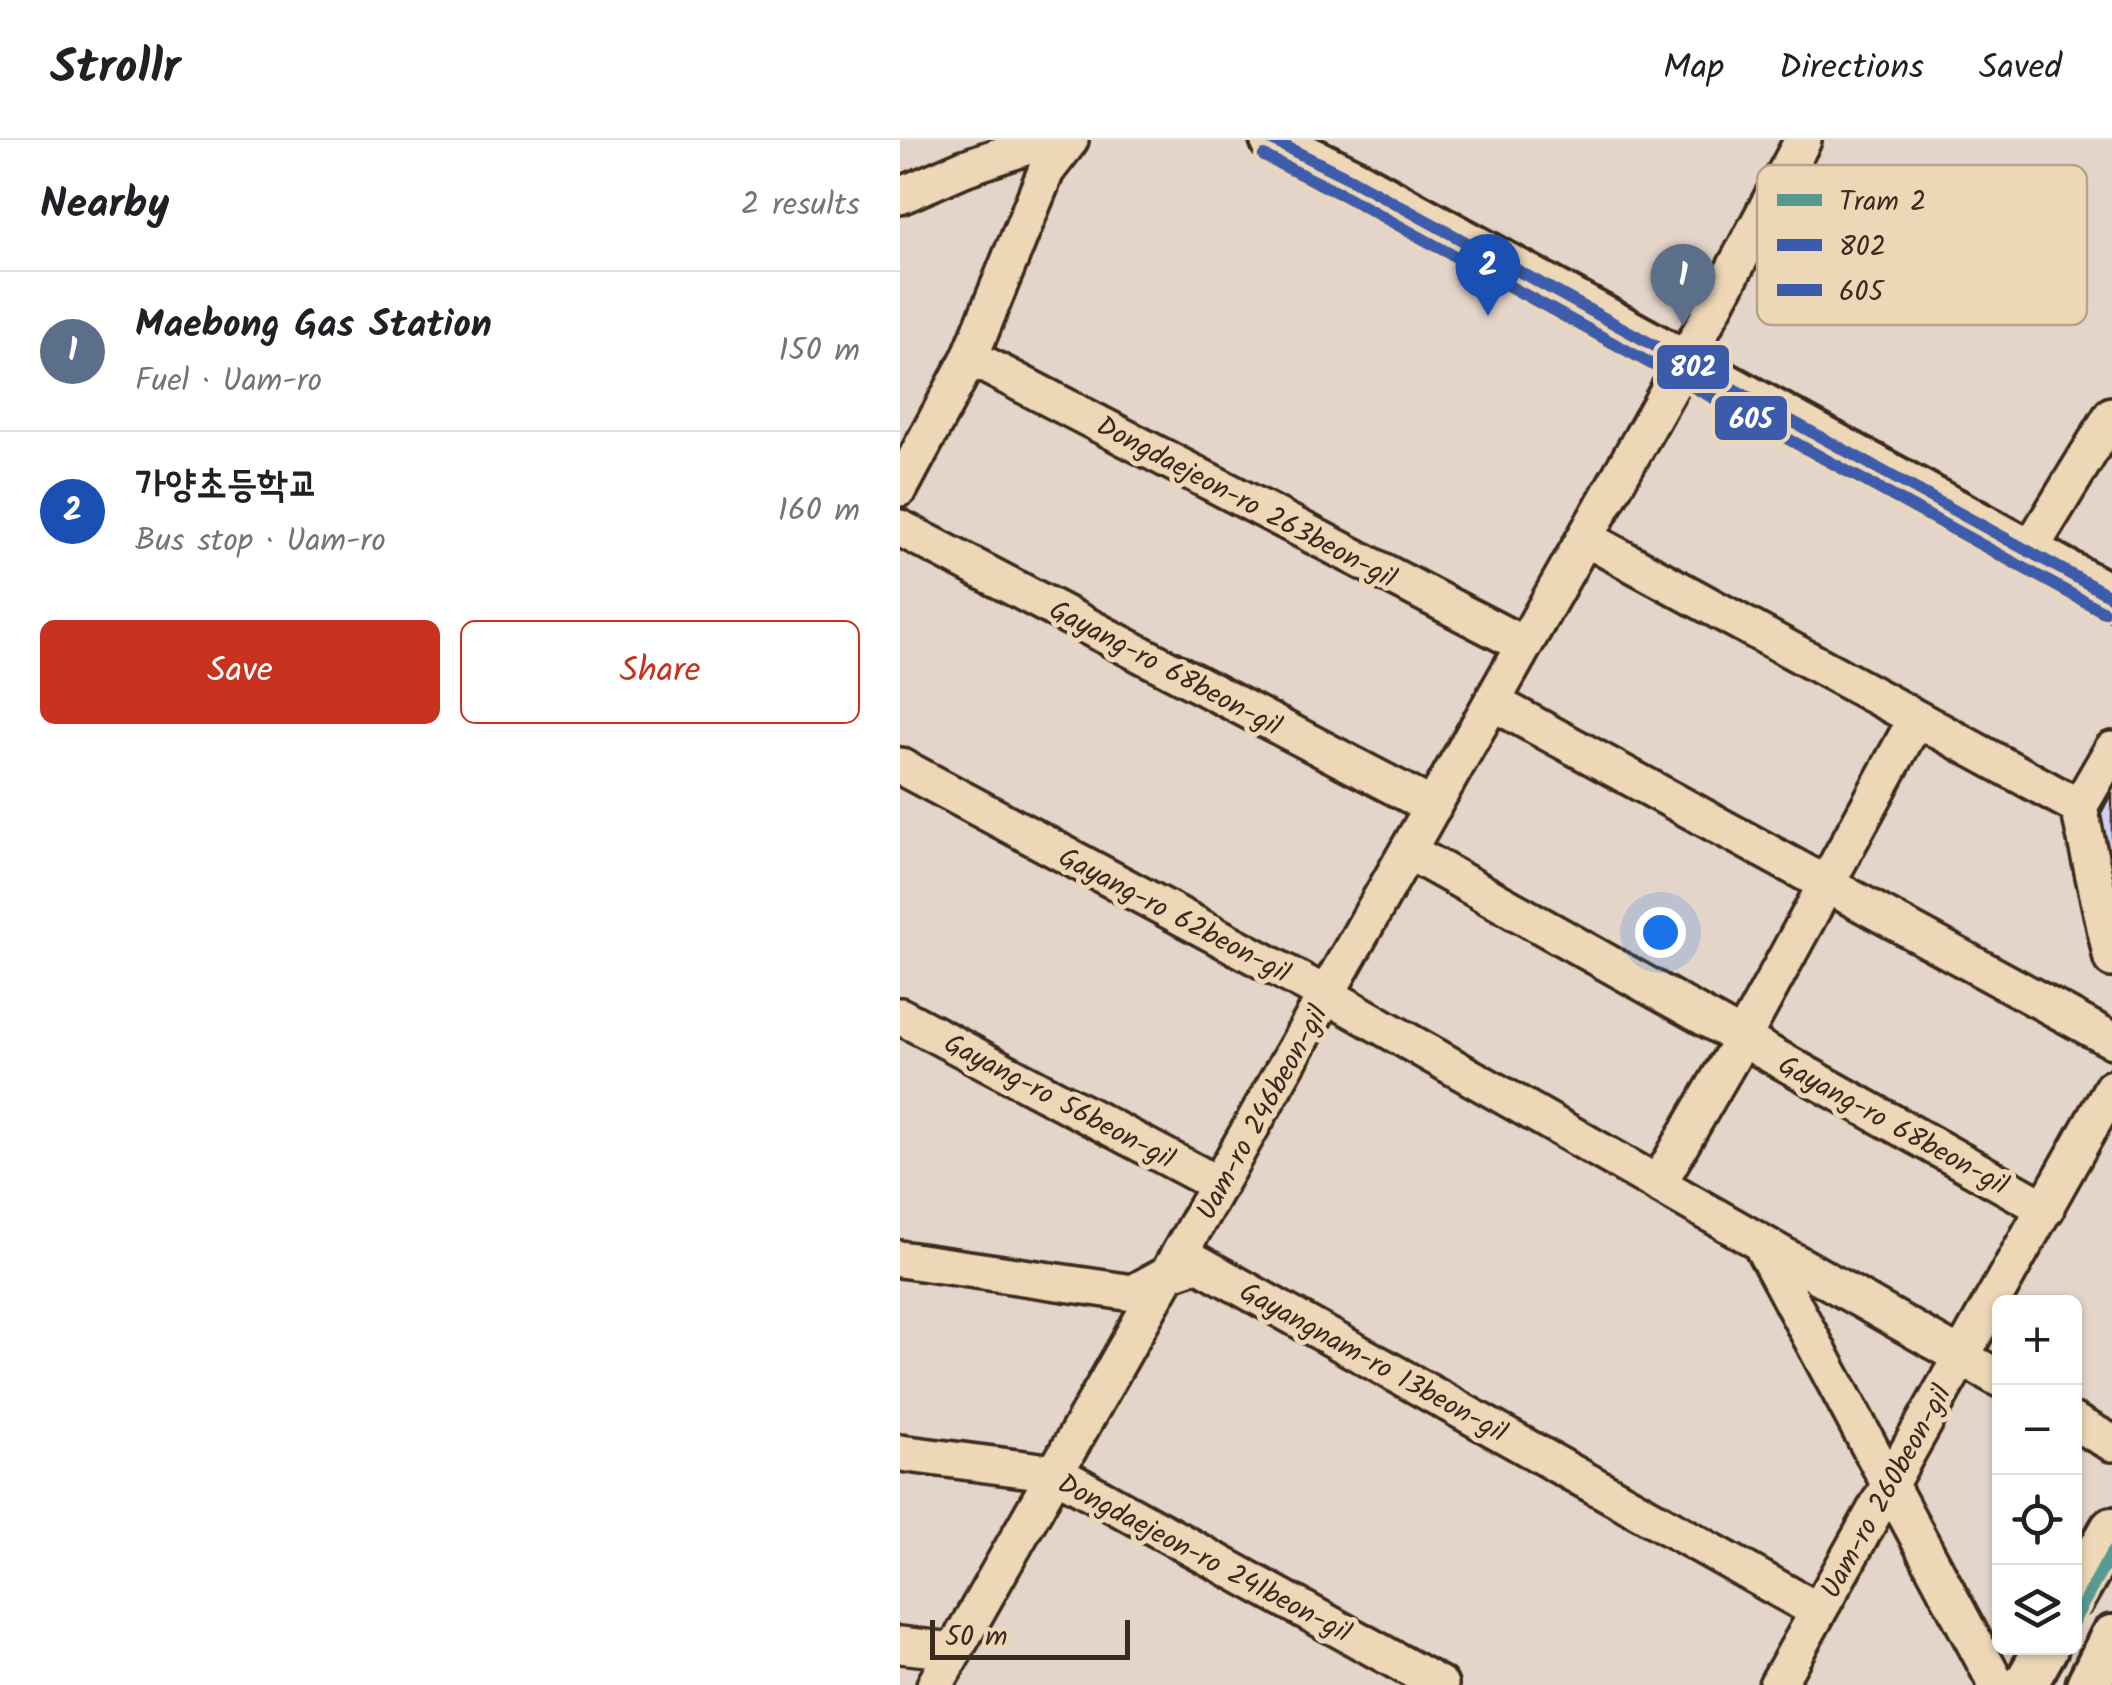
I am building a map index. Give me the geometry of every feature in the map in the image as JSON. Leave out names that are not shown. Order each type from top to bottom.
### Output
[{"type":"main road","points":[[1272,140],[2112,597]]},
{"type":"main road","points":[[2082,1582],[2112,1529]]},
{"type":"main road","points":[[2088,1685],[2112,1637]]},
{"type":"main road","points":[[2025,1685],[2042,1655]]},
{"type":"street","points":[[964,168],[990,140]]},
{"type":"street","points":[[900,196],[964,168],[1046,140]]},
{"type":"street","points":[[900,488],[970,356],[1046,172],[1070,140]]},
{"type":"street","name":"Uam-ro 246beon-gil","points":[[1790,165],[1803,140]]},
{"type":"street","name":"Uam-ro 246beon-gil","points":[[936,1685],[1684,363],[1757,226]]},
{"type":"street","name":"Dongdaejeon-ro 263beon-gil","points":[[970,356],[1524,645]]},
{"type":"street","points":[[2029,552],[2112,415]]},
{"type":"street","name":"Gayang-ro 68beon-gil","points":[[900,528],[1433,806]]},
{"type":"street","points":[[1585,538],[2078,807]]},
{"type":"street","points":[[1492,702],[2112,1040]]},
{"type":"street","points":[[1658,1184],[1916,719]]},
{"type":"street","points":[[2112,750],[2078,807],[2112,959]]},
{"type":"street","name":"Gayang-ro 62beon-gil","points":[[900,766],[1326,995],[1992,1375]]},
{"type":"street","name":"Gayang-ro 68beon-gil","points":[[1408,851],[2046,1209]]},
{"type":"street","name":"Gayang-ro 56beon-gil","points":[[900,1016],[1220,1184]]},
{"type":"street","name":"Uam-ro 260beon-gil","points":[[1778,1685],[2112,1088]]},
{"type":"street","points":[[1761,1243],[1997,1685]]},
{"type":"street","name":"Gayangnam-ro 13beon-gil","points":[[900,1258],[1133,1293],[1198,1262],[1818,1612]]},
{"type":"street","points":[[2082,1426],[2112,1443]]},
{"type":"street","name":"Dongdaejeon-ro 241beon-gil","points":[[900,1453],[1056,1474],[1440,1685]]},
{"type":"street","points":[[900,1645],[954,1652]]},
{"type":"building","points":[[2112,792],[2112,888],[2099,817]]},
{"type":"tram line","name":"2","points":[[2082,1606],[2112,1552]]},
{"type":"transit line","name":"802","points":[[1272,140],[1351,179],[2112,597]]},
{"type":"transit line","name":"605","points":[[1264,156],[1343,195],[2104,612]]},
{"type":"place","name":"가양초등학교","points":[[1488,316]]},
{"type":"place","name":"Maebong Gas Station","points":[[1683,326]]}]
